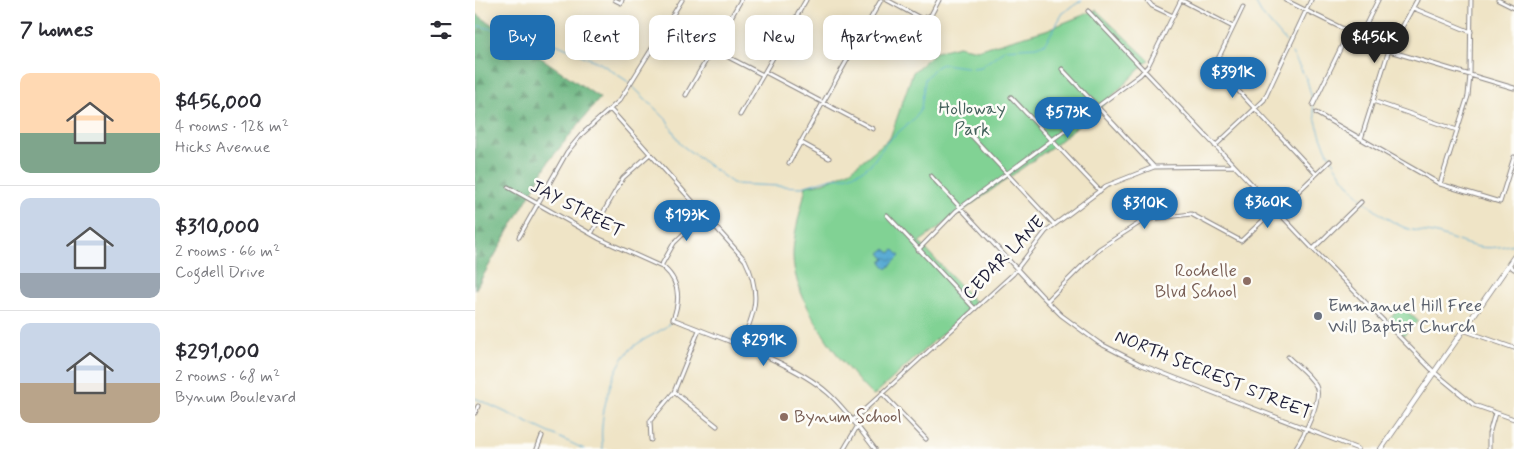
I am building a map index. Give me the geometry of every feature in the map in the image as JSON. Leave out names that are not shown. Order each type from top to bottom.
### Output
[{"type":"street","points":[[615,0],[622,2]]},
{"type":"street","points":[[673,15],[682,0]]},
{"type":"street","points":[[732,15],[741,0]]},
{"type":"street","points":[[740,115],[805,1],[799,0]]},
{"type":"street","points":[[789,163],[881,0]]},
{"type":"street","points":[[887,0],[919,18],[927,18],[939,0]]},
{"type":"street","points":[[1147,0],[1152,6],[1173,16]]},
{"type":"street","points":[[918,250],[959,208],[1144,70],[1181,0],[1233,27]]},
{"type":"street","points":[[1285,0],[1359,38],[1389,51],[1514,88]]},
{"type":"street","points":[[1215,146],[1263,100],[1311,0]]},
{"type":"street","points":[[1359,38],[1379,0]]},
{"type":"street","points":[[1361,139],[1389,51],[1417,0]]},
{"type":"street","points":[[1440,184],[1468,96],[1471,0]]},
{"type":"street","points":[[1498,0],[1514,8]]},
{"type":"street","points":[[1243,7],[1216,65],[1217,68],[1316,174]]},
{"type":"street","points":[[1413,8],[1471,32]]},
{"type":"street","points":[[1088,11],[1313,249],[1434,372],[1469,402],[1514,419]]},
{"type":"street","points":[[1313,105],[1348,32]]},
{"type":"street","points":[[519,236],[574,143],[610,109],[629,87],[649,54]]},
{"type":"street","points":[[687,95],[707,60]]},
{"type":"street","points":[[735,60],[823,102],[873,129]]},
{"type":"street","points":[[1063,69],[1154,167]]},
{"type":"street","points":[[1011,97],[1100,190]]},
{"type":"street","points":[[1373,101],[1457,130]]},
{"type":"street","points":[[610,109],[740,251],[753,279],[755,299],[753,314],[740,346]]},
{"type":"street","points":[[1316,113],[1440,184],[1500,202],[1514,157]]},
{"type":"street","points":[[967,132],[1054,224]]},
{"type":"street","points":[[800,142],[829,158]]},
{"type":"street","points":[[591,234],[623,178],[650,154]]},
{"type":"street","points":[[1047,301],[1099,249],[1144,220],[1191,214],[1241,241],[1330,161]]},
{"type":"street","name":"CEDAR LANE","points":[[853,421],[1017,269],[1046,231],[1100,190],[1154,167],[1234,166]]},
{"type":"street","name":"NORTH SECREST STREET","points":[[931,176],[1047,301],[1081,331],[1121,355],[1358,449]]},
{"type":"street","name":"JAY STREET","points":[[508,187],[591,234],[661,266],[672,277],[677,291],[678,302],[673,319],[699,330]]},
{"type":"street","points":[[1313,249],[1361,202]]},
{"type":"street","points":[[661,266],[674,243],[705,213]]},
{"type":"street","points":[[887,215],[975,309]]},
{"type":"street","points":[[1381,449],[1514,257]]},
{"type":"street","points":[[1509,265],[1514,269]]},
{"type":"street","points":[[651,440],[650,421],[674,392],[699,330],[740,346],[804,376],[819,386],[838,403],[875,449]]},
{"type":"street","points":[[1463,330],[1514,348]]},
{"type":"street","points":[[1288,357],[1314,383],[1318,391],[1317,400],[1306,428],[1295,449]]},
{"type":"street","points":[[674,392],[717,426]]},
{"type":"street","points":[[883,393],[926,439]]},
{"type":"street","points":[[475,413],[478,406]]},
{"type":"street","points":[[1489,449],[1489,434],[1495,413]]},
{"type":"street","points":[[844,449],[857,427]]},
{"type":"street","points":[[537,449],[543,436]]},
{"type":"green space","name":"Holloway Park","points":[[1096,10],[1149,60],[1101,107],[1053,146],[919,242],[976,303],[873,396],[847,368],[834,350],[821,331],[801,291],[795,272],[793,247],[806,186],[823,183],[851,170],[890,138],[913,72],[927,60],[941,60],[941,51],[958,46],[977,50],[1046,30]]},
{"type":"green space","points":[[475,13],[490,23],[490,60],[544,60],[600,98],[549,161],[475,290]]},
{"type":"green space","points":[[1401,306],[1418,321],[1404,335],[1388,320]]},
{"type":"water","points":[[885,249],[890,253],[894,250],[900,256],[887,269],[881,262],[885,259],[880,253]]},
{"type":"waterway","points":[[475,25],[556,44],[600,63],[627,81],[667,120],[680,144],[734,184],[802,187],[832,178],[845,177],[862,171],[872,163],[887,142],[916,117],[921,108],[925,79],[936,67],[942,64],[974,68],[981,67],[1005,49],[1036,47],[1044,44],[1063,13],[1082,0]]},
{"type":"waterway","points":[[1254,0],[1261,13],[1286,42]]},
{"type":"waterway","points":[[1292,53],[1307,80],[1313,102]]},
{"type":"waterway","points":[[1313,106],[1317,125],[1332,161],[1356,192],[1386,218],[1407,229],[1437,234],[1474,246],[1491,248],[1514,244]]},
{"type":"waterway","points":[[603,449],[602,424],[604,410],[607,395],[618,367],[625,355],[633,347],[669,324]]},
{"type":"waterway","points":[[475,398],[584,449]]},
{"type":"place","name":"Rochelle Blvd School","points":[[1247,281]]},
{"type":"place","name":"Emmanuel Hill Free Will Baptist Church","points":[[1318,316]]},
{"type":"place","name":"Bynum School","points":[[784,417]]}]
